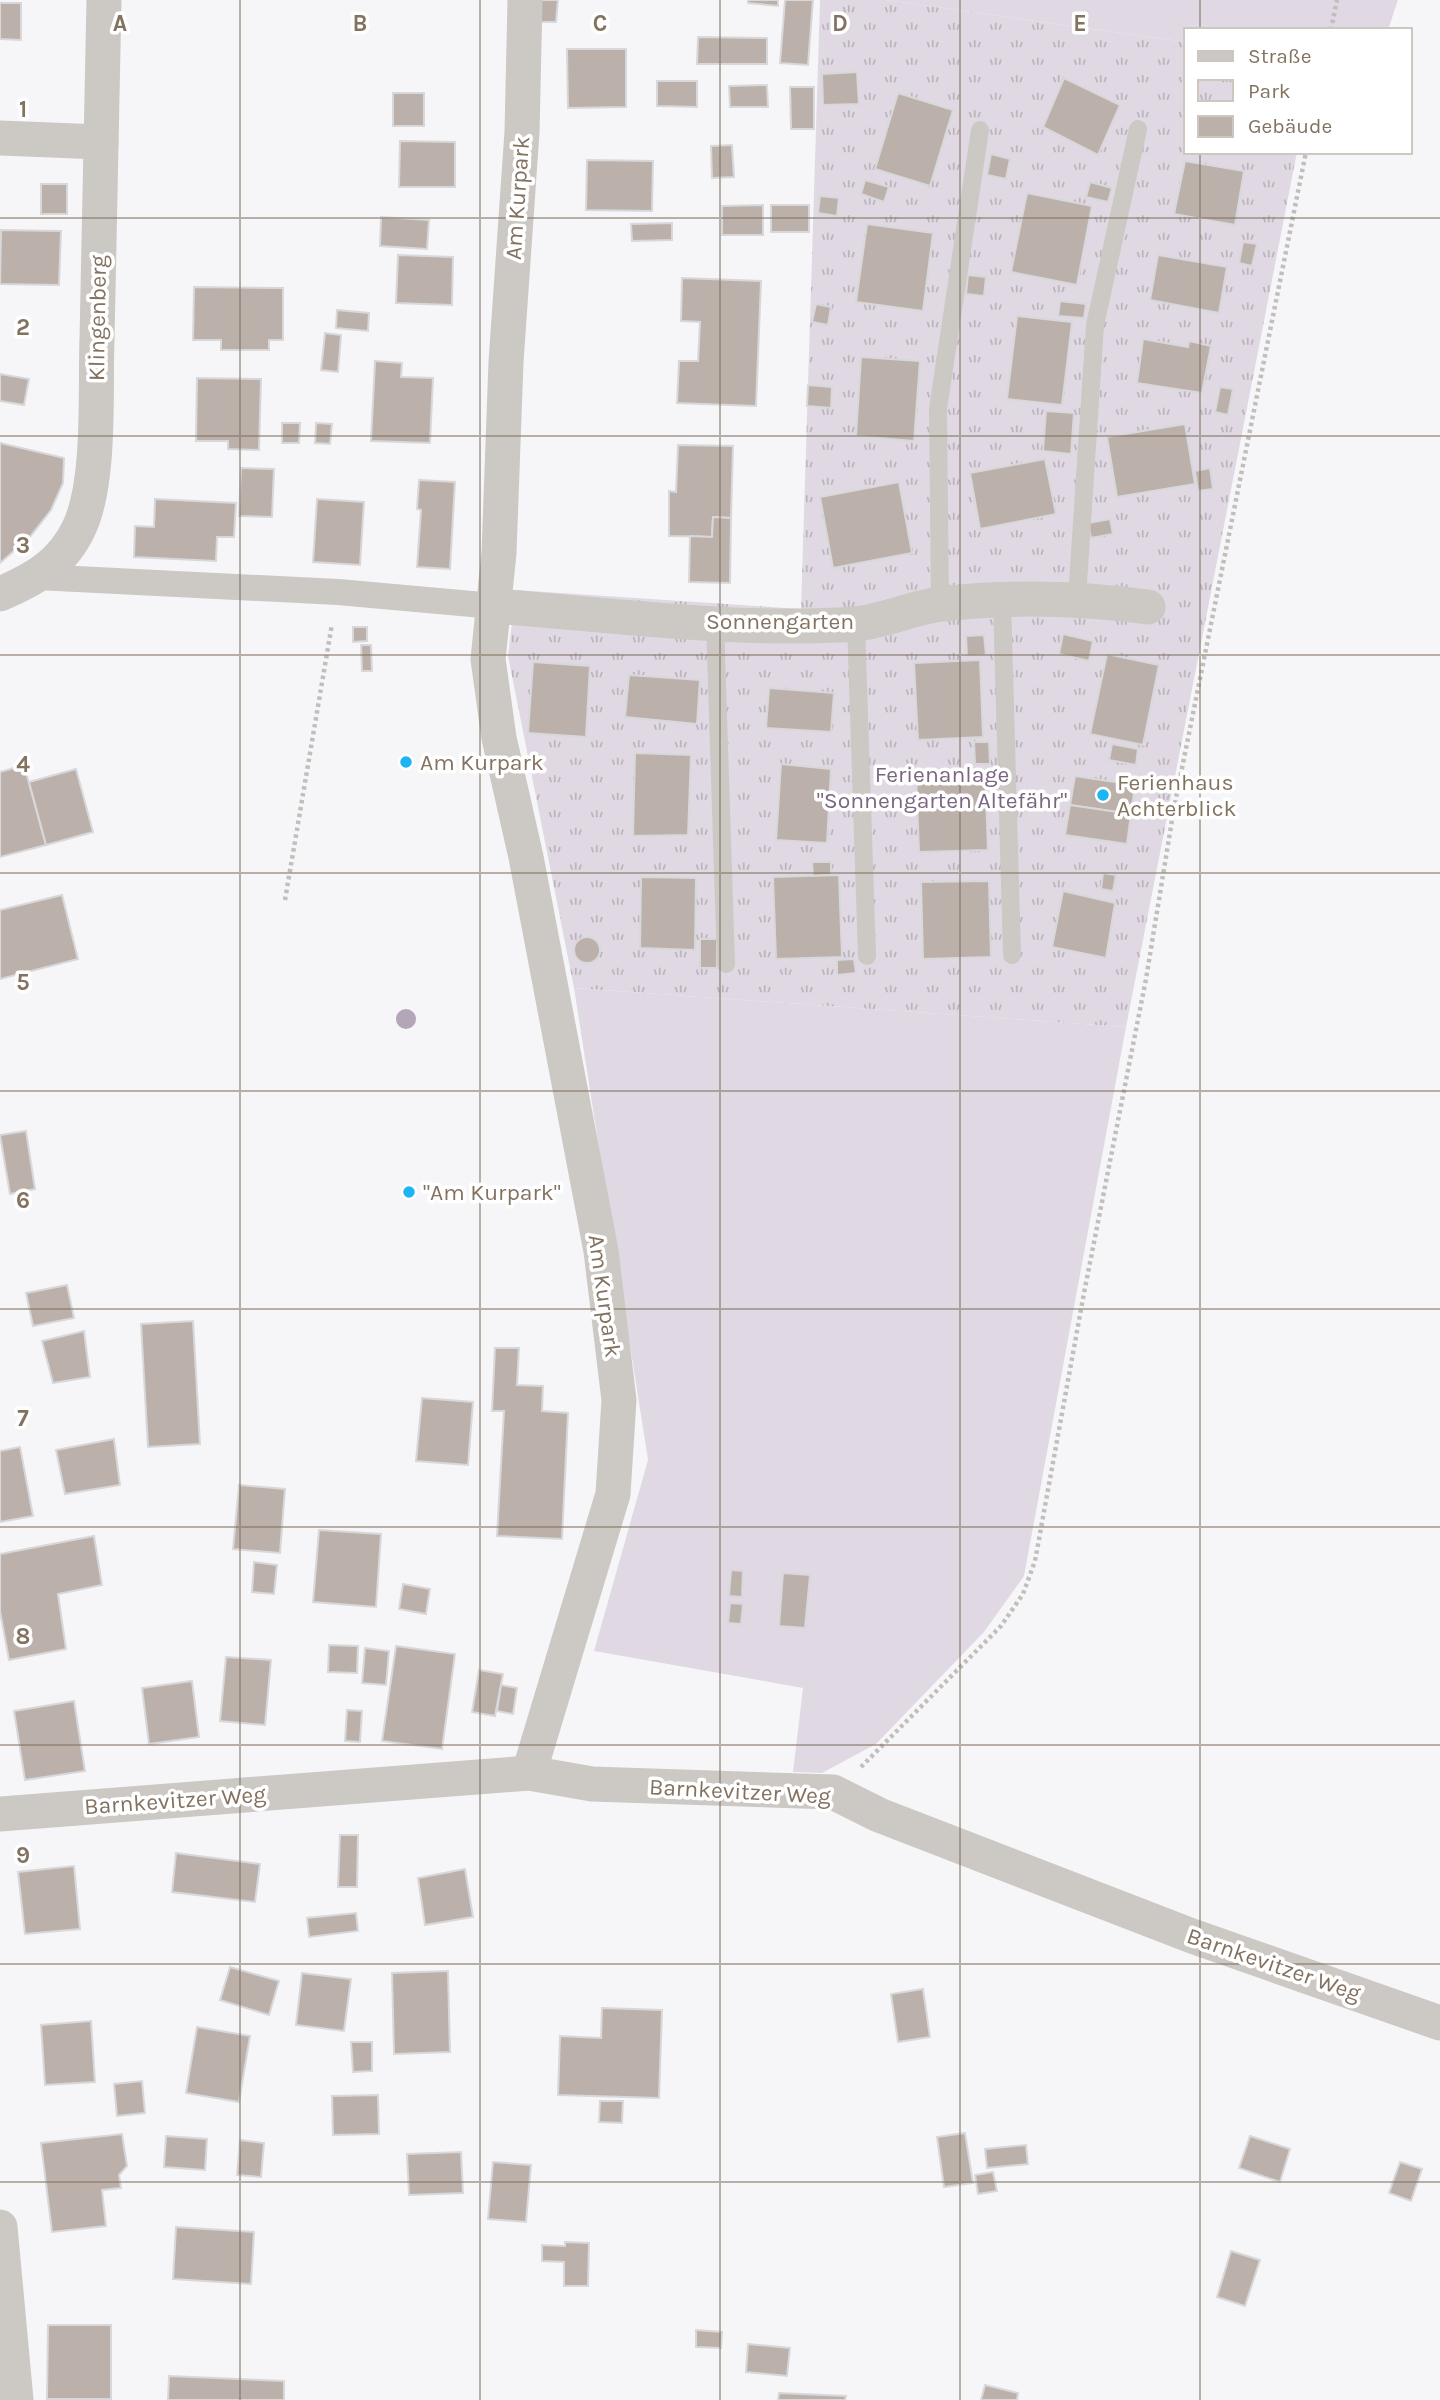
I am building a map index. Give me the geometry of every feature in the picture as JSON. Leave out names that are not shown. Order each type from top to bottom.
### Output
[{"type":"street","name":"Klingenberg","points":[[0,594],[37,577],[56,562],[80,526],[89,488],[96,377],[104,0]]},
{"type":"street","name":"Am Kurpark","points":[[525,0],[522,132],[506,362],[494,606],[488,659],[499,738],[526,857],[601,1251],[619,1400],[614,1494],[529,1773]]},
{"type":"street","points":[[0,138],[101,142]]},
{"type":"street","points":[[37,577],[338,592],[494,606]]},
{"type":"street","name":"Sonnengarten","points":[[494,606],[715,622],[856,624],[940,604],[1077,598],[1148,607]]},
{"type":"street","name":"Barnkevitzer Weg","points":[[0,1814],[529,1773],[592,1784],[833,1792],[878,1815],[1192,1936],[1440,2023]]},
{"type":"street","points":[[0,2227],[16,2400]]},
{"type":"lane","points":[[1077,598],[1095,325],[1138,129]]},
{"type":"lane","points":[[940,604],[938,409],[980,130]]},
{"type":"lane","points":[[1002,601],[1012,954]]},
{"type":"lane","points":[[715,622],[726,964]]},
{"type":"lane","points":[[856,624],[867,956]]},
{"type":"path","points":[[1331,28],[1337,0]]},
{"type":"path","points":[[833,1792],[886,1744],[1001,1626],[1023,1594],[1035,1561],[1146,979],[1174,808],[1306,154]]},
{"type":"path","points":[[285,900],[338,592]]},
{"type":"green space","name":"Ferienanlage \"Sonnengarten Altefähr\"","points":[[820,0],[886,0],[1184,42],[1184,154],[1297,154],[1126,1027],[574,988],[508,656],[516,590],[801,609]]},
{"type":"green space","points":[[886,0],[1398,0],[1389,28],[1184,28],[1184,42]]},
{"type":"green space","points":[[574,988],[1126,1027],[1024,1576],[984,1632],[876,1744],[822,1773],[793,1772],[803,1688],[594,1651],[648,1460]]},
{"type":"building","points":[[540,0],[558,0],[556,22],[539,22]]},
{"type":"building","points":[[748,0],[778,0],[778,6],[748,3]]},
{"type":"building","points":[[785,0],[813,0],[808,65],[780,63]]},
{"type":"building","points":[[0,3],[21,3],[21,40],[0,39]]},
{"type":"building","points":[[698,37],[767,38],[767,64],[697,64]]},
{"type":"building","points":[[567,49],[626,49],[626,107],[568,108]]},
{"type":"building","points":[[857,72],[859,104],[823,105],[822,74]]},
{"type":"building","points":[[1064,78],[1120,105],[1098,155],[1043,127]]},
{"type":"building","points":[[657,81],[697,81],[697,107],[657,106]]},
{"type":"building","points":[[767,85],[768,107],[730,107],[729,86]]},
{"type":"building","points":[[790,87],[814,87],[814,129],[791,129]]},
{"type":"building","points":[[393,93],[424,93],[424,126],[393,126]]},
{"type":"building","points":[[898,93],[953,110],[930,186],[875,169]]},
{"type":"building","points":[[400,141],[455,142],[455,187],[399,187]]},
{"type":"building","points":[[732,145],[734,177],[712,178],[711,146]]},
{"type":"building","points":[[991,154],[1010,159],[1006,179],[987,175]]},
{"type":"building","points":[[587,160],[653,161],[652,211],[586,210]]},
{"type":"building","points":[[1185,161],[1244,171],[1235,225],[1174,214]]},
{"type":"building","points":[[865,180],[889,187],[884,202],[861,194]]},
{"type":"building","points":[[1090,182],[1112,188],[1108,202],[1086,197]]},
{"type":"building","points":[[41,184],[67,184],[67,214],[41,214]]},
{"type":"building","points":[[1027,193],[1092,206],[1077,285],[1011,272]]},
{"type":"building","points":[[820,196],[839,198],[837,216],[818,213]]},
{"type":"building","points":[[763,205],[763,235],[722,235],[722,206]]},
{"type":"building","points":[[771,205],[809,205],[809,232],[771,232]]},
{"type":"building","points":[[381,217],[429,220],[427,249],[380,246]]},
{"type":"building","points":[[672,223],[672,240],[632,241],[631,224]]},
{"type":"building","points":[[867,224],[933,233],[923,311],[856,302]]},
{"type":"building","points":[[1,230],[61,231],[59,285],[0,284]]},
{"type":"building","points":[[1243,242],[1257,244],[1252,266],[1239,263]]},
{"type":"building","points":[[398,255],[453,257],[452,305],[396,303]]},
{"type":"building","points":[[1158,255],[1227,267],[1219,313],[1150,300]]},
{"type":"building","points":[[968,275],[986,277],[984,296],[966,294]]},
{"type":"building","points":[[682,278],[761,281],[756,406],[677,403],[679,361],[698,361],[700,322],[681,321]]},
{"type":"building","points":[[194,287],[283,288],[283,340],[269,340],[269,350],[221,350],[221,340],[193,340]]},
{"type":"building","points":[[1060,301],[1086,304],[1084,318],[1058,316]]},
{"type":"building","points":[[816,304],[831,307],[828,325],[812,322]]},
{"type":"building","points":[[337,310],[369,313],[368,331],[336,328]]},
{"type":"building","points":[[1017,316],[1072,322],[1062,405],[1007,399]]},
{"type":"building","points":[[325,333],[341,335],[338,372],[321,370]]},
{"type":"building","points":[[1143,339],[1188,347],[1189,341],[1211,346],[1202,393],[1137,383]]},
{"type":"building","points":[[861,357],[920,361],[914,441],[856,436]]},
{"type":"building","points":[[375,361],[402,363],[401,377],[433,378],[430,443],[371,441]]},
{"type":"building","points":[[0,374],[29,379],[24,405],[0,401]]},
{"type":"building","points":[[197,378],[261,379],[259,450],[228,449],[228,441],[196,441]]},
{"type":"building","points":[[808,385],[832,387],[831,408],[807,406]]},
{"type":"building","points":[[1220,387],[1233,389],[1228,415],[1215,412]]},
{"type":"building","points":[[1046,411],[1074,413],[1071,454],[1043,451]]},
{"type":"building","points":[[282,423],[300,423],[299,443],[282,443]]},
{"type":"building","points":[[316,423],[332,424],[330,444],[315,443]]},
{"type":"building","points":[[1185,424],[1195,484],[1117,497],[1107,437]]},
{"type":"building","points":[[0,443],[64,458],[63,483],[51,510],[29,538],[0,563]]},
{"type":"building","points":[[678,445],[733,446],[731,518],[713,517],[712,537],[669,536],[669,491],[676,492]]},
{"type":"building","points":[[1045,459],[1056,514],[980,529],[970,473]]},
{"type":"building","points":[[241,468],[274,469],[272,517],[239,516]]},
{"type":"building","points":[[1210,468],[1213,489],[1198,491],[1195,471]]},
{"type":"building","points":[[419,480],[455,482],[450,569],[417,567],[421,510],[417,509]]},
{"type":"building","points":[[899,482],[912,553],[833,568],[820,497]]},
{"type":"building","points":[[155,499],[236,503],[234,537],[217,537],[216,561],[134,557],[135,526],[154,527]]},
{"type":"building","points":[[317,499],[364,502],[360,565],[313,562]]},
{"type":"building","points":[[713,517],[731,518],[730,583],[689,582],[690,536],[712,537]]},
{"type":"building","points":[[1110,519],[1113,534],[1091,538],[1088,523]]},
{"type":"building","points":[[353,627],[367,627],[367,641],[353,642]]},
{"type":"building","points":[[1063,634],[1093,641],[1089,661],[1059,654]]},
{"type":"building","points":[[984,635],[986,655],[967,656],[966,636]]},
{"type":"building","points":[[361,645],[371,645],[372,671],[362,671]]},
{"type":"building","points":[[1107,654],[1159,665],[1143,745],[1090,734]]},
{"type":"building","points":[[980,660],[983,737],[918,740],[914,663]]},
{"type":"building","points":[[533,662],[590,666],[586,737],[528,733]]},
{"type":"building","points":[[629,675],[700,680],[697,724],[625,717]]},
{"type":"building","points":[[769,688],[834,693],[831,732],[766,728]]},
{"type":"building","points":[[974,742],[989,742],[990,764],[975,764]]},
{"type":"building","points":[[1112,744],[1138,749],[1136,765],[1109,760]]},
{"type":"building","points":[[635,753],[691,755],[688,835],[633,836]]},
{"type":"building","points":[[781,764],[831,769],[827,843],[776,840]]},
{"type":"building","points":[[24,765],[46,845],[0,857],[0,772]]},
{"type":"building","points":[[76,769],[93,832],[46,845],[29,782]]},
{"type":"building","points":[[985,770],[988,850],[919,852],[916,772]]},
{"type":"building","name":"Ferienhaus Achterblick","points":[[1075,776],[1135,785],[1131,814],[1070,805]]},
{"type":"building","points":[[1070,805],[1131,814],[1127,844],[1065,835]]},
{"type":"building","points":[[812,862],[831,862],[831,875],[813,876]]},
{"type":"building","points":[[1103,873],[1116,875],[1113,891],[1101,889]]},
{"type":"building","points":[[839,875],[842,957],[776,959],[773,877]]},
{"type":"building","points":[[641,877],[696,878],[695,950],[640,948]]},
{"type":"building","points":[[989,881],[991,957],[923,959],[921,882]]},
{"type":"building","points":[[1063,891],[1115,903],[1106,958],[1052,947]]},
{"type":"building","points":[[62,895],[78,959],[0,979],[0,910]]},
{"type":"building","points":[[587,937],[596,941],[600,950],[596,959],[587,963],[578,959],[574,950],[578,941]]},
{"type":"building","points":[[700,939],[717,939],[717,968],[700,968]]},
{"type":"building","points":[[854,959],[856,973],[837,975],[837,960]]},
{"type":"building","points":[[26,1131],[35,1189],[10,1194],[0,1135]]},
{"type":"building","points":[[67,1285],[74,1318],[33,1326],[26,1293]]},
{"type":"building","points":[[193,1321],[200,1444],[148,1447],[141,1324]]},
{"type":"building","points":[[84,1331],[90,1377],[53,1383],[42,1341]]},
{"type":"building","points":[[495,1348],[519,1348],[517,1385],[543,1386],[542,1411],[568,1413],[562,1539],[497,1536],[504,1411],[492,1411]]},
{"type":"building","points":[[422,1398],[473,1402],[468,1465],[416,1461]]},
{"type":"building","points":[[114,1439],[120,1485],[65,1494],[56,1450]]},
{"type":"building","points":[[20,1447],[33,1516],[0,1522],[0,1451]]},
{"type":"building","points":[[239,1485],[285,1489],[280,1553],[233,1549]]},
{"type":"building","points":[[319,1530],[381,1534],[376,1607],[313,1602]]},
{"type":"building","points":[[94,1536],[102,1585],[58,1594],[66,1649],[9,1660],[0,1611],[0,1554]]},
{"type":"building","points":[[254,1562],[277,1565],[274,1594],[252,1592]]},
{"type":"building","points":[[731,1570],[743,1571],[742,1597],[729,1596]]},
{"type":"building","points":[[783,1573],[810,1575],[805,1628],[779,1626]]},
{"type":"building","points":[[403,1584],[430,1589],[426,1614],[399,1609]]},
{"type":"building","points":[[730,1603],[743,1604],[741,1624],[728,1623]]},
{"type":"building","points":[[329,1645],[358,1646],[357,1673],[328,1672]]},
{"type":"building","points":[[396,1646],[455,1654],[442,1749],[382,1741]]},
{"type":"building","points":[[365,1648],[389,1651],[386,1685],[362,1683]]},
{"type":"building","points":[[226,1657],[271,1660],[265,1725],[220,1721]]},
{"type":"building","points":[[479,1670],[503,1674],[495,1716],[472,1712]]},
{"type":"building","points":[[192,1681],[199,1737],[149,1744],[142,1688]]},
{"type":"building","points":[[501,1685],[517,1688],[513,1714],[497,1711]]},
{"type":"building","points":[[74,1701],[85,1771],[25,1780],[14,1711]]},
{"type":"building","points":[[347,1710],[362,1711],[360,1742],[345,1741]]},
{"type":"building","points":[[340,1835],[358,1835],[357,1887],[338,1887]]},
{"type":"building","points":[[176,1853],[260,1864],[255,1902],[172,1892]]},
{"type":"building","points":[[74,1866],[80,1929],[25,1934],[18,1872]]},
{"type":"building","points":[[465,1869],[473,1917],[425,1925],[418,1878]]},
{"type":"building","points":[[356,1913],[358,1931],[309,1937],[307,1918]]},
{"type":"building","points":[[230,1967],[279,1981],[269,2015],[220,2000]]},
{"type":"building","points":[[448,1971],[450,2052],[394,2054],[392,1973]]},
{"type":"building","points":[[302,1973],[351,1979],[344,2031],[296,2025]]},
{"type":"building","points":[[923,1989],[930,2037],[898,2042],[891,1994]]},
{"type":"building","points":[[602,2008],[662,2010],[659,2098],[558,2095],[560,2036],[601,2038]]},
{"type":"building","points":[[91,2021],[95,2082],[45,2085],[41,2025]]},
{"type":"building","points":[[197,2027],[250,2036],[239,2102],[186,2093]]},
{"type":"building","points":[[351,2042],[372,2042],[372,2071],[353,2072]]},
{"type":"building","points":[[142,2081],[145,2113],[117,2116],[114,2084]]},
{"type":"building","points":[[378,2095],[379,2134],[333,2135],[332,2096]]},
{"type":"building","points":[[600,2101],[623,2101],[622,2123],[599,2122]]},
{"type":"building","points":[[965,2133],[973,2183],[944,2187],[937,2137]]},
{"type":"building","points":[[122,2134],[127,2166],[119,2175],[121,2188],[102,2190],[106,2226],[52,2232],[41,2143]]},
{"type":"building","points":[[166,2136],[207,2139],[205,2170],[164,2167]]},
{"type":"building","points":[[1250,2136],[1290,2149],[1280,2182],[1239,2168]]},
{"type":"building","points":[[240,2140],[264,2143],[261,2177],[237,2175]]},
{"type":"building","points":[[1026,2145],[1028,2164],[987,2168],[985,2149]]},
{"type":"building","points":[[461,2152],[463,2193],[409,2195],[407,2154]]},
{"type":"building","points":[[493,2162],[531,2165],[526,2222],[488,2219]]},
{"type":"building","points":[[1400,2162],[1422,2169],[1411,2201],[1389,2193]]},
{"type":"building","points":[[993,2172],[997,2191],[978,2194],[975,2175]]},
{"type":"building","points":[[176,2227],[254,2232],[251,2284],[173,2279]]},
{"type":"building","points":[[565,2242],[589,2243],[588,2286],[564,2286],[564,2262],[542,2261],[542,2245],[565,2246]]},
{"type":"building","points":[[1231,2251],[1260,2260],[1245,2306],[1217,2297]]},
{"type":"building","points":[[48,2325],[111,2325],[111,2399],[47,2399]]},
{"type":"building","points":[[696,2330],[722,2332],[721,2348],[696,2347]]},
{"type":"building","points":[[748,2344],[790,2348],[787,2376],[746,2372]]},
{"type":"building","points":[[169,2376],[284,2381],[284,2400],[168,2400]]},
{"type":"building","points":[[985,2385],[1018,2393],[1017,2400],[981,2400]]},
{"type":"building","points":[[779,2393],[846,2396],[845,2400],[778,2400]]},
{"type":"place","name":"Am Kurpark","points":[[406,762]]},
{"type":"place","name":"Ferienhaus Achterblick","points":[[1103,795]]},
{"type":"place","name":"\"Am Kurpark\"","points":[[409,1192]]}]
